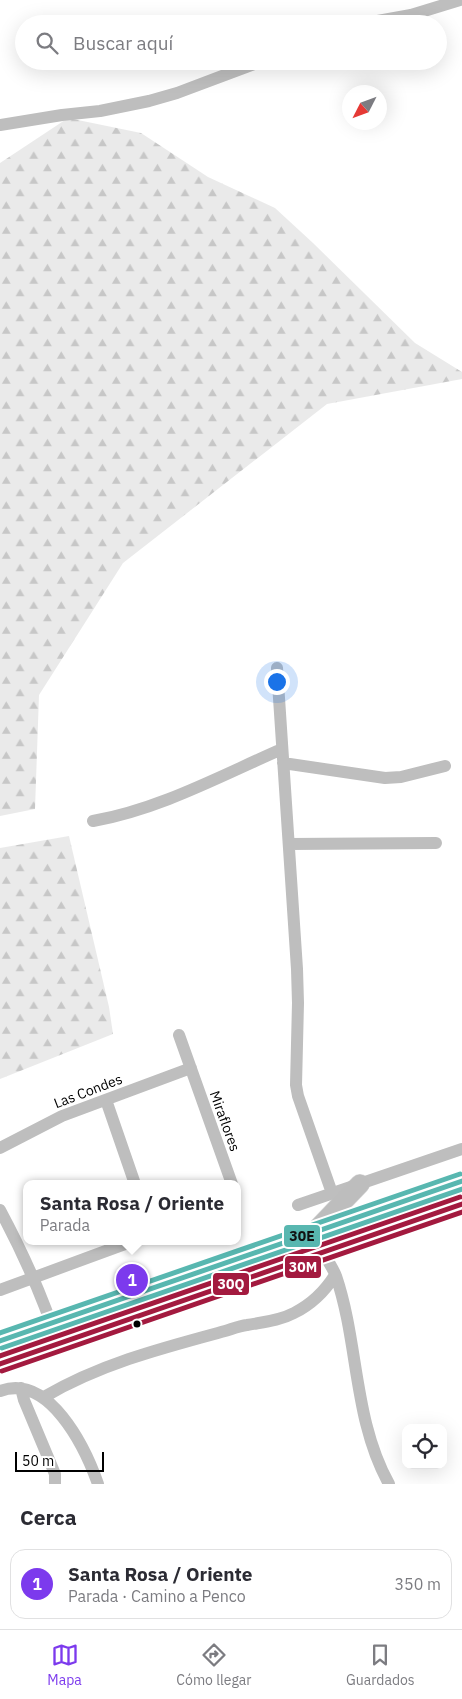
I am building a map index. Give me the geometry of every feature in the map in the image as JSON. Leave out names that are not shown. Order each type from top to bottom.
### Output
[{"type":"highway","points":[[0,1341],[462,1182]]},
{"type":"highway","points":[[313,1233],[360,1184]]},
{"type":"highway","points":[[0,1364],[462,1204]]},
{"type":"street","points":[[411,15],[460,0]]},
{"type":"street","points":[[0,126],[62,115],[100,111],[149,101],[177,94],[239,70]]},
{"type":"street","points":[[276,668],[298,1003],[297,1090],[299,1102],[332,1193]]},
{"type":"street","points":[[93,821],[128,814],[152,806],[282,749]]},
{"type":"street","points":[[283,763],[385,778],[401,777],[445,766]]},
{"type":"street","points":[[289,844],[436,843]]},
{"type":"street","name":"Miraflores","points":[[179,1035],[231,1180]]},
{"type":"street","name":"Las Condes","points":[[0,1148],[62,1116],[191,1068]]},
{"type":"street","points":[[106,1100],[133,1180]]},
{"type":"street","points":[[298,1205],[462,1149]]},
{"type":"street","points":[[0,1210],[34,1277],[58,1344]]},
{"type":"street","points":[[0,1290],[122,1245]]},
{"type":"street","points":[[323,1252],[335,1275],[347,1323],[357,1386],[367,1430],[389,1484]]},
{"type":"street","points":[[44,1398],[80,1377],[120,1361],[248,1325],[272,1322],[295,1313],[315,1299],[335,1275]]},
{"type":"street","points":[[0,1391],[6,1388],[21,1388],[37,1393],[44,1398],[66,1423],[76,1438],[98,1484]]},
{"type":"street","points":[[21,1388],[24,1400],[55,1474],[55,1484]]},
{"type":"green space","points":[[68,118],[141,133],[208,177],[275,208],[415,343],[462,372],[462,379],[327,404],[123,563],[39,695],[35,809],[0,816],[0,163]]},
{"type":"green space","points":[[69,836],[109,1007],[113,1034],[0,1079],[0,848]]},
{"type":"transit line","points":[[0,1333],[460,1174]]},
{"type":"transit line","name":"30E","points":[[0,1341],[462,1181]]},
{"type":"transit line","points":[[2,1348],[462,1189]]},
{"type":"transit line","points":[[0,1356],[460,1197]]},
{"type":"transit line","name":"30Q","points":[[0,1364],[462,1204]]},
{"type":"transit line","name":"30M","points":[[2,1371],[462,1212]]},
{"type":"place","name":"Santa Rosa / Oriente","points":[[132,1280]]}]
